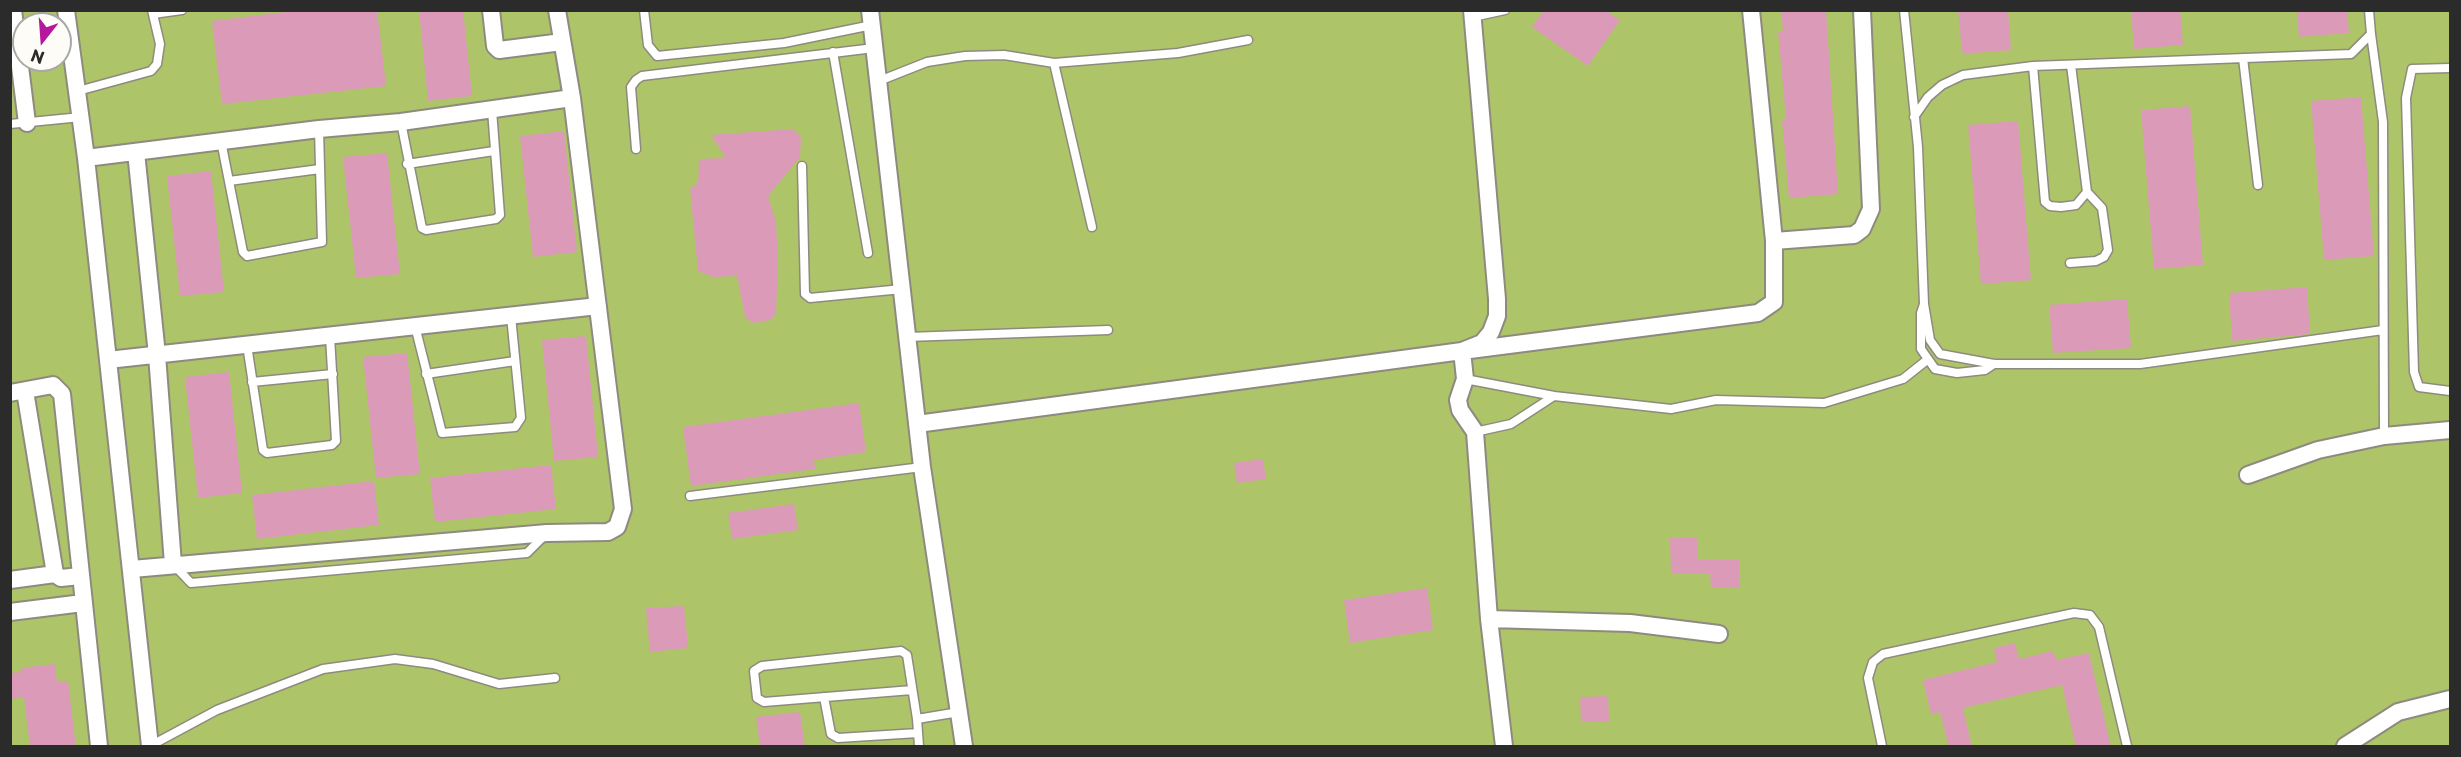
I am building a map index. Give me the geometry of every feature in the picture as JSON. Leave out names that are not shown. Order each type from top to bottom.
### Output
[{"type":"street","points":[[13,10],[19,124]]},
{"type":"street","points":[[66,10],[86,158],[150,747]]},
{"type":"street","points":[[491,10],[495,46],[499,50],[562,42]]},
{"type":"street","points":[[132,569],[547,533],[608,532],[622,519],[623,509],[572,98],[557,10]]},
{"type":"street","points":[[917,424],[1758,313],[1774,302],[1774,241],[1751,10]]},
{"type":"street","points":[[1774,241],[1854,235],[1862,229],[1870,209],[1862,10]]},
{"type":"street","points":[[1462,351],[1482,343],[1491,332],[1497,308],[1472,14]]},
{"type":"street","points":[[871,18],[922,467],[964,747]]},
{"type":"street","points":[[86,158],[319,129],[401,122],[572,98]]},
{"type":"street","points":[[136,152],[157,355],[173,564]]},
{"type":"street","points":[[108,360],[598,306]]},
{"type":"street","points":[[1462,351],[1465,379],[1458,400],[1460,410],[1475,432],[1489,618],[1504,747]]},
{"type":"street","points":[[55,574],[18,392],[53,385],[62,394],[99,747]]},
{"type":"street","points":[[2248,475],[2318,450],[2384,436],[2451,430]]},
{"type":"street","points":[[10,580],[55,574],[61,578],[80,576]]},
{"type":"street","points":[[10,612],[83,603]]},
{"type":"street","points":[[1489,618],[1630,623],[1719,634]]},
{"type":"street","points":[[2344,747],[2365,736],[2398,712],[2451,699]]},
{"type":"lane","points":[[78,91],[151,71],[157,64],[160,44],[153,12],[182,10]]},
{"type":"lane","points":[[644,10],[648,45],[657,56],[784,43],[871,18]]},
{"type":"lane","points":[[1472,14],[1505,10]]},
{"type":"lane","points":[[1904,10],[1914,117],[1924,304],[1930,340],[1940,354],[1994,364],[2140,364],[2384,330]]},
{"type":"lane","points":[[2369,10],[2383,122],[2384,436]]},
{"type":"lane","points":[[1914,117],[1928,97],[1942,86],[1963,75],[2033,66],[2351,54],[2371,34]]},
{"type":"lane","points":[[879,81],[927,62],[965,56],[1004,55],[1054,63],[1178,53],[1248,40]]},
{"type":"lane","points":[[636,149],[631,87],[642,76],[874,48]]},
{"type":"lane","points":[[833,52],[868,253]]},
{"type":"lane","points":[[2243,58],[2258,185]]},
{"type":"lane","points":[[1054,63],[1092,227]]},
{"type":"lane","points":[[2070,262],[2096,261],[2104,257],[2108,250],[2102,208],[2087,192],[2071,64]]},
{"type":"lane","points":[[2033,66],[2046,202],[2050,206],[2076,205],[2087,192]]},
{"type":"lane","points":[[2451,68],[2412,69],[2406,98],[2414,372],[2419,387],[2451,391]]},
{"type":"lane","points":[[401,122],[407,164],[422,228],[426,230],[496,219],[500,216],[492,110]]},
{"type":"lane","points":[[19,124],[81,117]]},
{"type":"lane","points":[[221,141],[243,252],[248,256],[322,242],[319,129]]},
{"type":"lane","points":[[407,164],[494,151]]},
{"type":"lane","points":[[802,166],[805,294],[810,298],[902,289]]},
{"type":"lane","points":[[229,181],[320,169]]},
{"type":"lane","points":[[1924,304],[1921,314],[1921,349],[1935,369],[1958,373],[1985,370],[1994,364]]},
{"type":"lane","points":[[416,326],[442,433],[515,427],[521,418],[511,316]]},
{"type":"lane","points":[[907,337],[1108,330]]},
{"type":"lane","points":[[247,345],[263,450],[267,453],[332,445],[336,441],[330,336]]},
{"type":"lane","points":[[1465,379],[1554,396],[1671,409],[1716,400],[1824,403],[1903,378],[1927,360]]},
{"type":"lane","points":[[426,374],[515,361]]},
{"type":"lane","points":[[252,382],[333,374]]},
{"type":"lane","points":[[1475,432],[1511,424],[1554,396]]},
{"type":"lane","points":[[690,496],[922,467]]},
{"type":"lane","points":[[1882,747],[1868,678],[1873,662],[1883,654],[2074,613],[2090,615],[2099,627],[2127,747]]},
{"type":"lane","points":[[912,690],[764,702],[757,698],[754,671],[762,666],[901,651],[908,655],[919,747]]},
{"type":"lane","points":[[150,747],[217,710],[323,669],[395,659],[433,664],[499,684],[555,678]]},
{"type":"lane","points":[[824,697],[831,734],[838,738],[918,733]]},
{"type":"lane","points":[[917,718],[960,712]]},
{"type":"green space","points":[[11,11],[2450,11],[2450,746],[11,746]]},
{"type":"building","points":[[302,10],[377,10],[386,86],[222,104],[212,21]]},
{"type":"building","points":[[419,10],[463,10],[472,96],[428,101]]},
{"type":"building","points":[[1544,10],[1605,10],[1620,20],[1588,66],[1532,27]]},
{"type":"building","points":[[1781,10],[1826,10],[1838,194],[1789,198],[1782,119],[1786,119],[1778,31],[1783,31]]},
{"type":"building","points":[[1958,10],[2008,10],[2011,50],[1962,54]]},
{"type":"building","points":[[2131,10],[2180,10],[2183,45],[2134,49]]},
{"type":"building","points":[[2297,10],[2347,10],[2349,33],[2299,37]]},
{"type":"building","points":[[2361,97],[2374,256],[2324,260],[2311,101]]},
{"type":"building","points":[[2190,106],[2203,265],[2154,269],[2141,110]]},
{"type":"building","points":[[2018,121],[2031,280],[1981,284],[1968,125]]},
{"type":"building","points":[[793,129],[801,137],[800,157],[768,196],[776,222],[778,264],[776,313],[771,320],[753,323],[745,317],[737,276],[713,277],[698,271],[690,189],[698,183],[699,159],[726,158],[711,135]]},
{"type":"building","points":[[564,131],[577,252],[533,257],[520,136]]},
{"type":"building","points":[[387,153],[400,274],[356,278],[343,157]]},
{"type":"building","points":[[211,171],[224,292],[180,296],[167,176]]},
{"type":"building","points":[[2307,287],[2310,334],[2232,341],[2229,293]]},
{"type":"building","points":[[2127,299],[2131,348],[2053,353],[2049,305]]},
{"type":"building","points":[[586,336],[598,457],[554,461],[542,340]]},
{"type":"building","points":[[407,353],[420,474],[376,478],[363,357]]},
{"type":"building","points":[[229,372],[242,493],[198,498],[185,377]]},
{"type":"building","points":[[859,403],[866,452],[814,460],[815,469],[691,486],[683,427]]},
{"type":"building","points":[[1263,459],[1266,479],[1237,483],[1234,463]]},
{"type":"building","points":[[551,465],[556,509],[435,522],[430,478]]},
{"type":"building","points":[[374,481],[379,525],[257,539],[252,495]]},
{"type":"building","points":[[794,504],[798,530],[732,539],[728,513]]},
{"type":"building","points":[[1697,537],[1697,560],[1739,559],[1739,587],[1711,588],[1710,573],[1671,574],[1670,538]]},
{"type":"building","points":[[1427,588],[1433,630],[1350,643],[1344,600]]},
{"type":"building","points":[[684,606],[688,648],[650,652],[646,608]]},
{"type":"building","points":[[2015,643],[2019,659],[2053,651],[2056,660],[2089,653],[2111,747],[2076,747],[2062,685],[1963,708],[1972,747],[1949,747],[1940,712],[1931,714],[1923,680],[1997,662],[1994,648]]},
{"type":"building","points":[[55,664],[57,682],[68,681],[76,747],[30,747],[24,697],[10,699],[10,673],[21,672],[21,668]]},
{"type":"building","points":[[1608,696],[1609,721],[1581,722],[1580,697]]},
{"type":"building","points":[[800,712],[805,747],[760,747],[756,717]]}]
